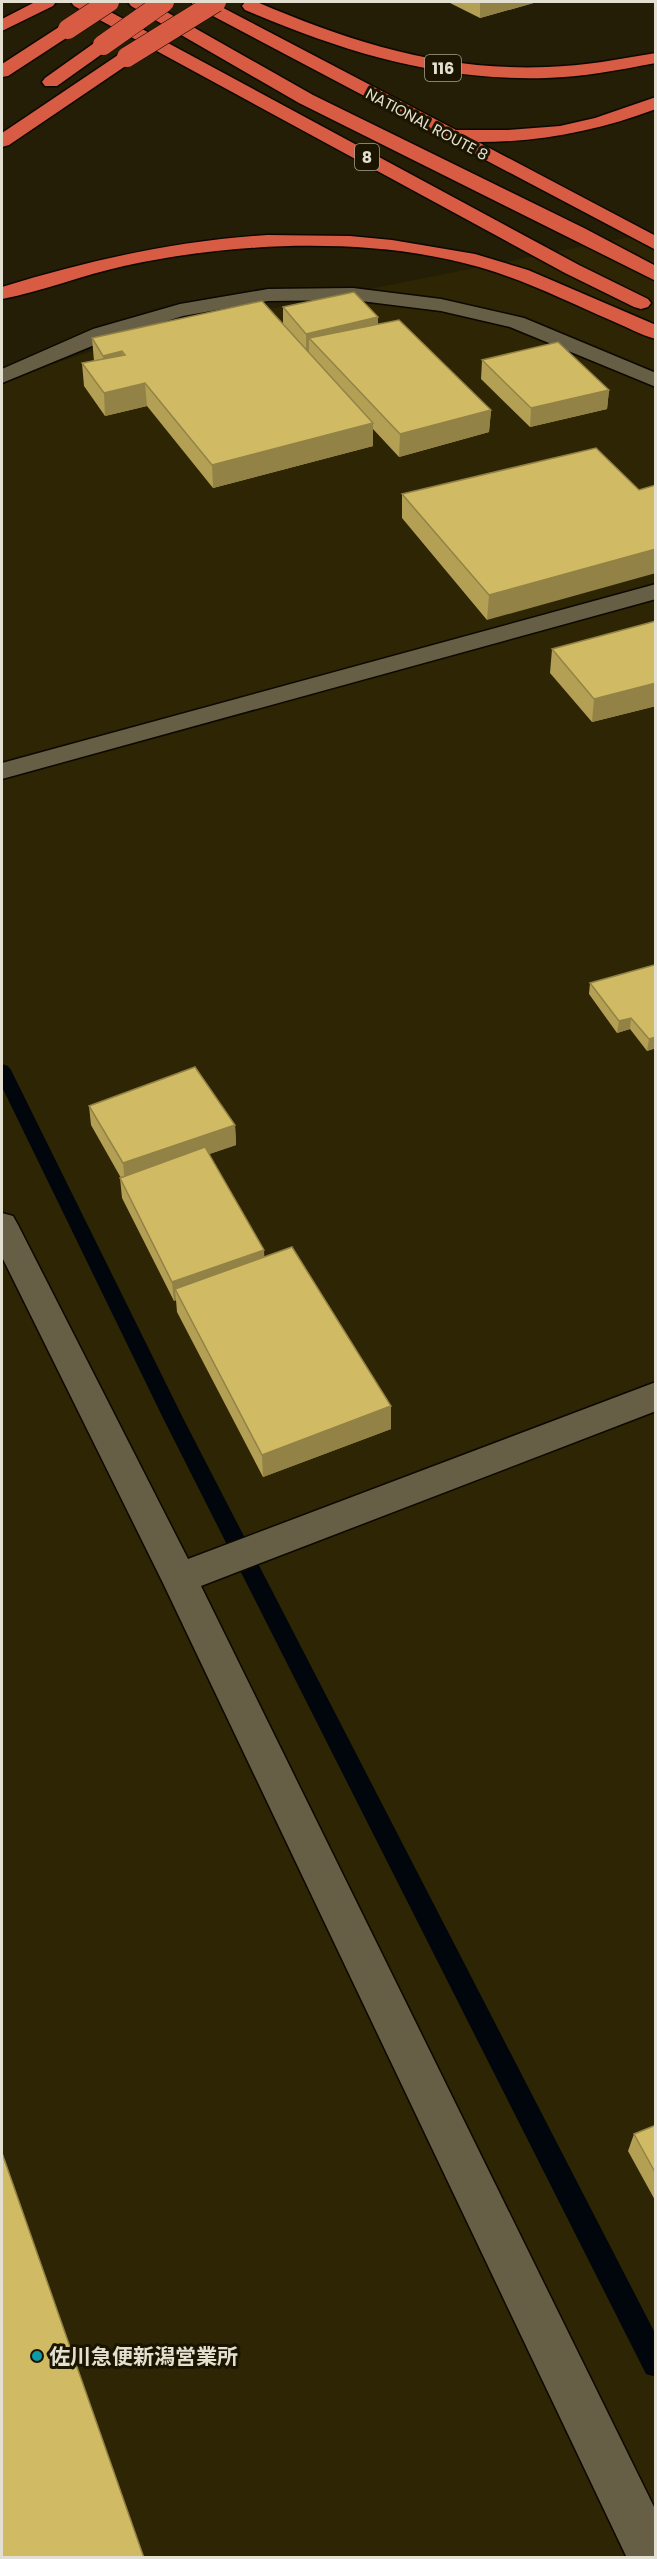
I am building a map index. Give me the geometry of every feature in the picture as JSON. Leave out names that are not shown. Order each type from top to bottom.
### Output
[{"type":"highway","points":[[2,26],[47,2]]},
{"type":"highway","name":"8","points":[[80,2],[551,257],[656,311]]},
{"type":"highway","points":[[2,72],[109,2]]},
{"type":"highway","name":"8","points":[[138,2],[306,99]]},
{"type":"highway","points":[[39,90],[165,2]]},
{"type":"highway","name":"NATIONAL ROUTE 8","points":[[200,2],[656,244]]},
{"type":"highway","points":[[2,141],[127,57],[216,2]]},
{"type":"highway","name":"116","points":[[241,2],[346,45],[396,60],[456,70],[508,74],[559,74],[607,69],[656,58]]},
{"type":"highway","points":[[306,99],[403,128],[448,135],[502,137],[552,133],[593,124],[656,102]]},
{"type":"highway","name":"NATIONAL ROUTE 8","points":[[306,99],[577,232],[656,275]]},
{"type":"highway","points":[[2,293],[142,256],[275,241],[352,242],[418,249],[477,260],[537,281],[656,333]]},
{"type":"street","points":[[2,377],[112,331],[180,310],[268,295],[353,294],[441,305],[517,322],[656,381]]},
{"type":"street","points":[[627,368],[655,355]]},
{"type":"street","points":[[2,771],[656,591]]},
{"type":"street","points":[[2,1225],[178,1578],[653,2558]]},
{"type":"street","points":[[178,1578],[656,1396]]},
{"type":"shaded area","points":[[655,232],[655,2557],[2,2558],[2,385],[28,372],[144,334]]},
{"type":"building","points":[[354,292],[378,317],[306,334],[283,307]]},
{"type":"building","points":[[262,301],[373,423],[212,465],[145,383],[104,393],[82,363],[125,355],[122,351],[103,356],[92,338]]},
{"type":"building","points":[[399,320],[491,410],[400,434],[309,338]]},
{"type":"building","points":[[558,342],[609,390],[531,408],[482,360]]},
{"type":"building","points":[[596,448],[639,490],[656,485],[656,549],[489,595],[402,494]]},
{"type":"building","points":[[656,621],[656,683],[594,699],[552,649]]},
{"type":"building","points":[[656,966],[656,1037],[649,1039],[631,1018],[619,1021],[590,983]]},
{"type":"building","points":[[195,1067],[235,1125],[123,1163],[89,1106]]},
{"type":"building","points":[[205,1147],[264,1250],[172,1282],[120,1178]]},
{"type":"building","points":[[292,1247],[391,1406],[262,1455],[175,1289]]},
{"type":"building","points":[[656,2125],[656,2174],[634,2134]]},
{"type":"building","name":"佐川急便新潟営業所","points":[[2,2153],[144,2558],[2,2558]]},
{"type":"waterway","points":[[2,1070],[173,1418],[656,2364]]},
{"type":"place","name":"佐川急便新潟営業所","points":[[37,2356]]}]
